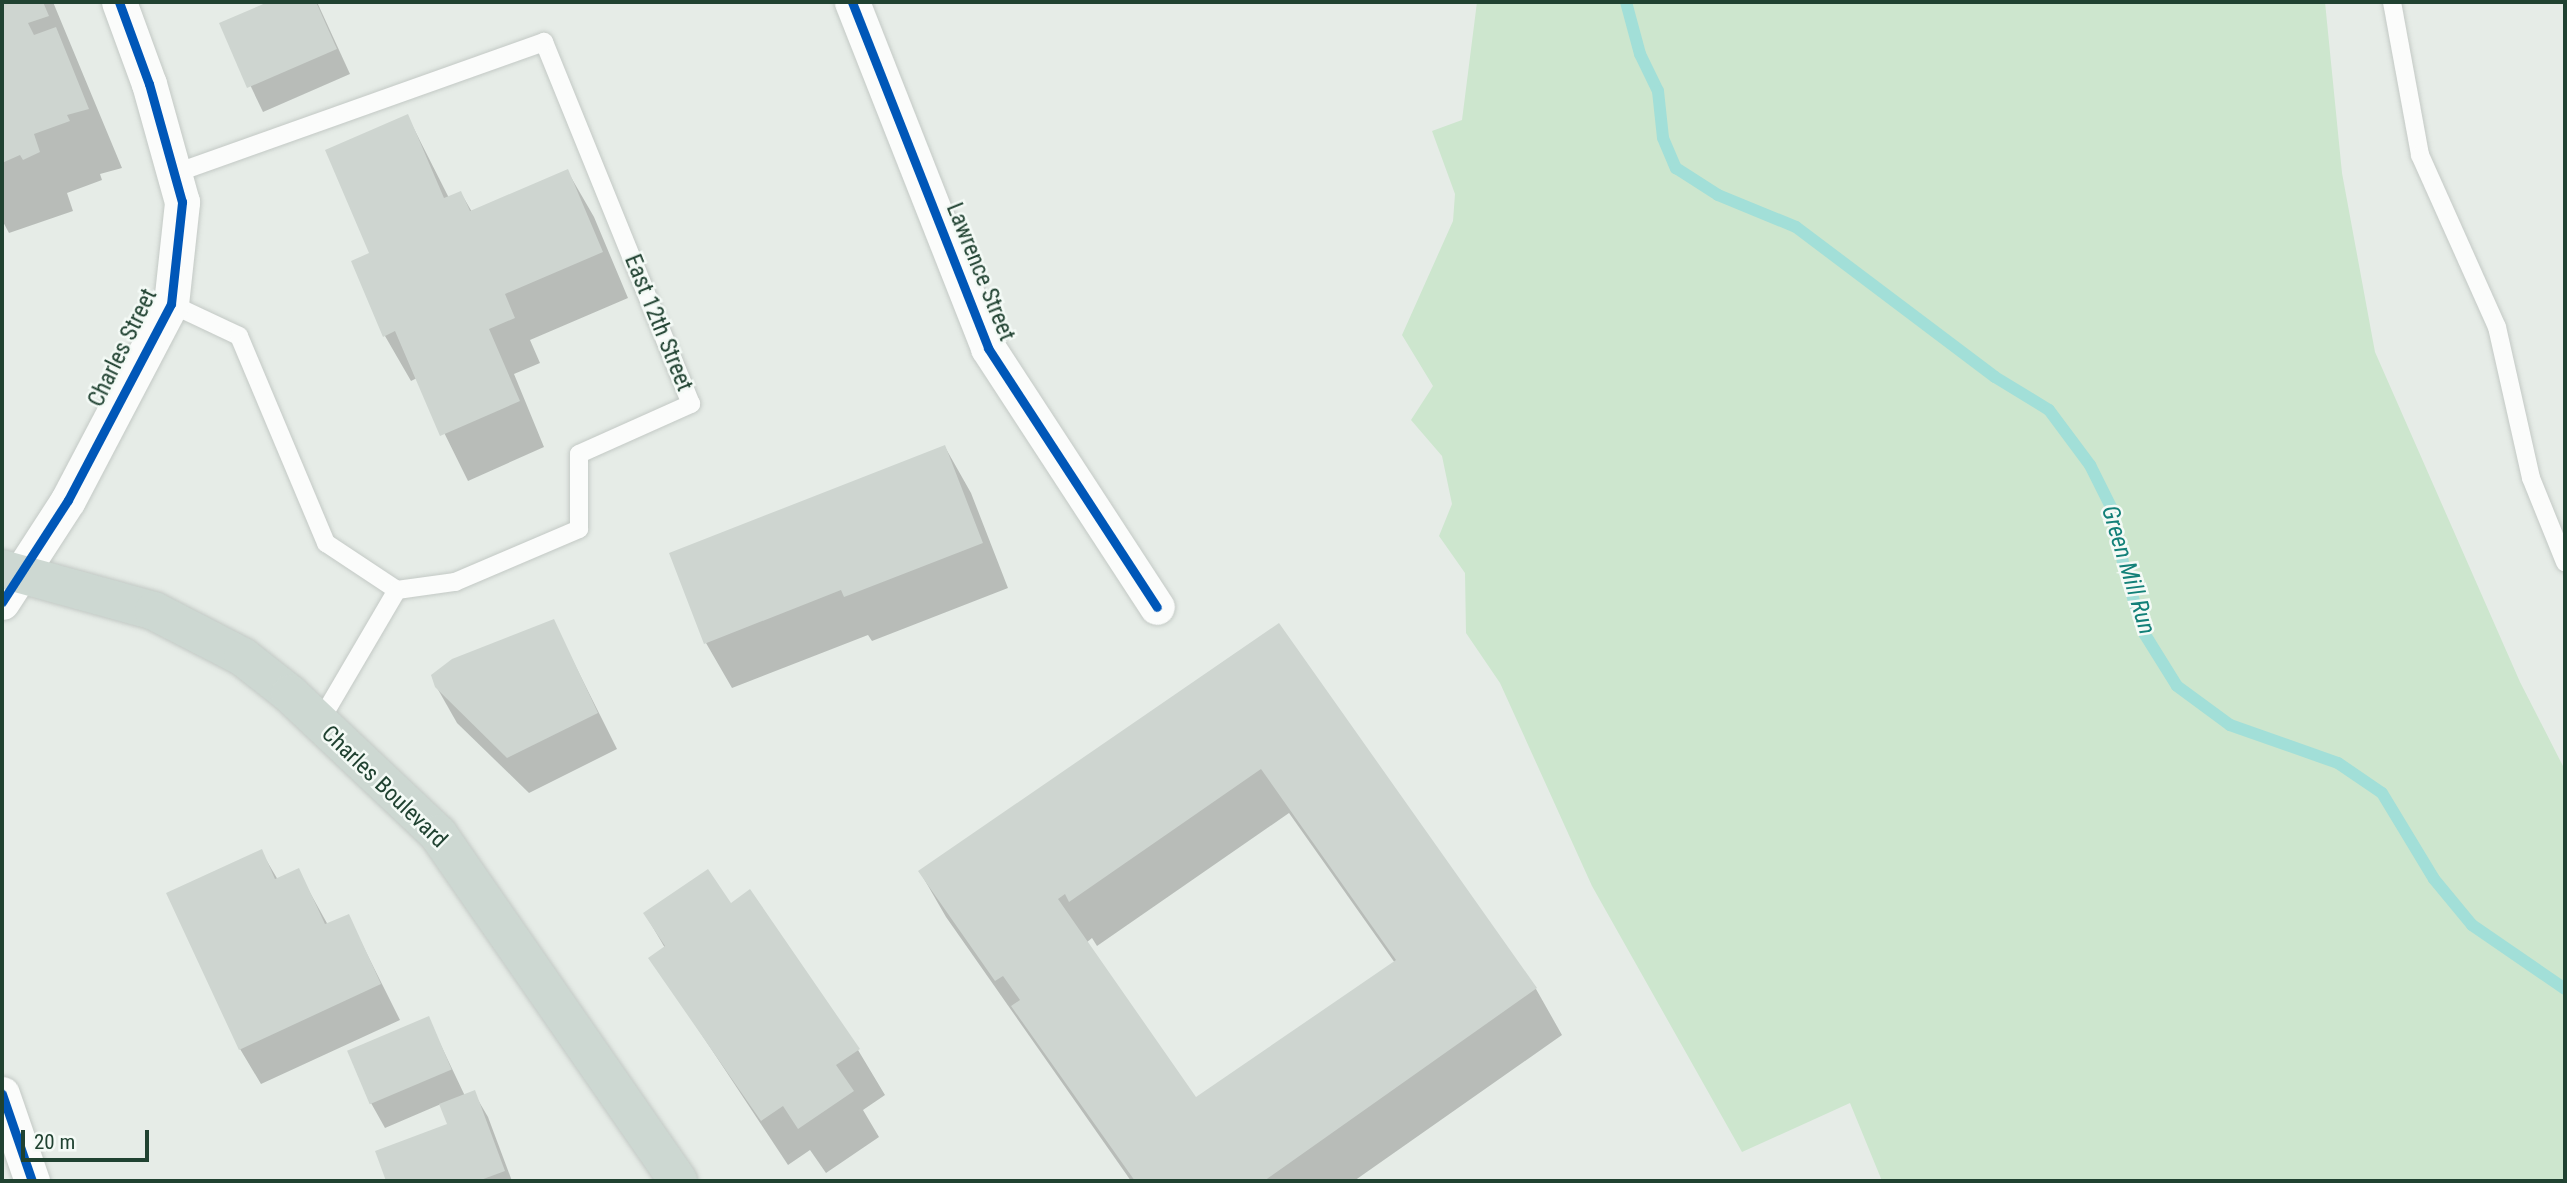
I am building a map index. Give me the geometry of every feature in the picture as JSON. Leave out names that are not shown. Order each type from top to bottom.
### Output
[{"type":"main road","name":"Charles Boulevard","points":[[9,582],[154,611],[243,657],[319,723],[438,834],[678,1181]]},
{"type":"street","name":"Charles Street","points":[[9,582],[68,500],[171,304],[182,202],[149,84],[119,2]]},
{"type":"street","name":"Lawrence Street","points":[[852,2],[988,348],[1157,607]]},
{"type":"street","points":[[2,1094],[32,1181]]},
{"type":"lane","points":[[2392,2],[2420,155],[2497,327],[2532,478],[2565,562]]},
{"type":"lane","name":"East 12th Street","points":[[174,174],[544,42],[691,404],[579,454],[579,529],[455,582],[397,590]]},
{"type":"lane","points":[[171,304],[239,336],[326,544],[397,590],[319,723]]},
{"type":"green space","points":[[1477,2],[2325,2],[2342,173],[2375,352],[2520,682],[2565,770],[2565,1181],[1882,1181],[1850,1103],[1742,1152],[1592,886],[1500,683],[1466,633],[1465,573],[1439,536],[1452,504],[1442,456],[1411,420],[1433,386],[1402,335],[1453,221],[1455,194],[1432,131],[1462,120]]},
{"type":"building","points":[[2,2],[43,2],[49,16],[28,23],[34,35],[56,27],[89,109],[67,115],[70,121],[34,134],[40,152],[23,160],[20,155],[2,163]]},
{"type":"building","points":[[268,2],[316,2],[337,49],[247,88],[219,23]]},
{"type":"building","points":[[408,114],[444,198],[461,191],[470,211],[568,169],[603,252],[505,294],[515,318],[489,329],[520,401],[440,436],[395,331],[383,337],[351,261],[369,253],[325,150]]},
{"type":"building","points":[[945,445],[983,543],[844,597],[841,590],[704,644],[669,553]]},
{"type":"building","points":[[554,619],[598,713],[507,758],[435,687],[431,675],[452,659]]},
{"type":"building","points":[[1279,623],[1537,988],[1264,1181],[1135,1181],[1011,1006],[1020,1000],[1003,976],[995,981],[918,871]],"holes":[[[1261,769],[1396,960],[1196,1097],[1058,899],[1065,894],[1069,902]]]},
{"type":"building","points":[[262,849],[275,879],[299,868],[325,924],[349,914],[381,984],[239,1050],[166,893]]},
{"type":"building","points":[[708,869],[731,903],[750,889],[860,1049],[836,1065],[854,1091],[798,1129],[783,1106],[761,1121],[648,958],[665,946],[643,913]]},
{"type":"building","points":[[429,1016],[452,1069],[370,1104],[347,1051]]},
{"type":"building","points":[[475,1090],[505,1171],[478,1181],[386,1181],[375,1151],[447,1124],[439,1104]]},
{"type":"waterway","name":"Green Mill Run","points":[[1626,2],[1640,54],[1658,91],[1663,138],[1676,168],[1718,195],[1796,227],[1995,377],[2049,410],[2090,465],[2112,509],[2125,572],[2144,633],[2177,686],[2230,725],[2338,763],[2382,793],[2434,879],[2472,925],[2565,989]]},
{"type":"cycle path","points":[[2,602],[68,500],[171,304],[182,202],[149,84],[119,2]]},
{"type":"cycle path","points":[[852,2],[988,348],[1157,607]]},
{"type":"cycle path","points":[[2,1094],[32,1181]]}]
